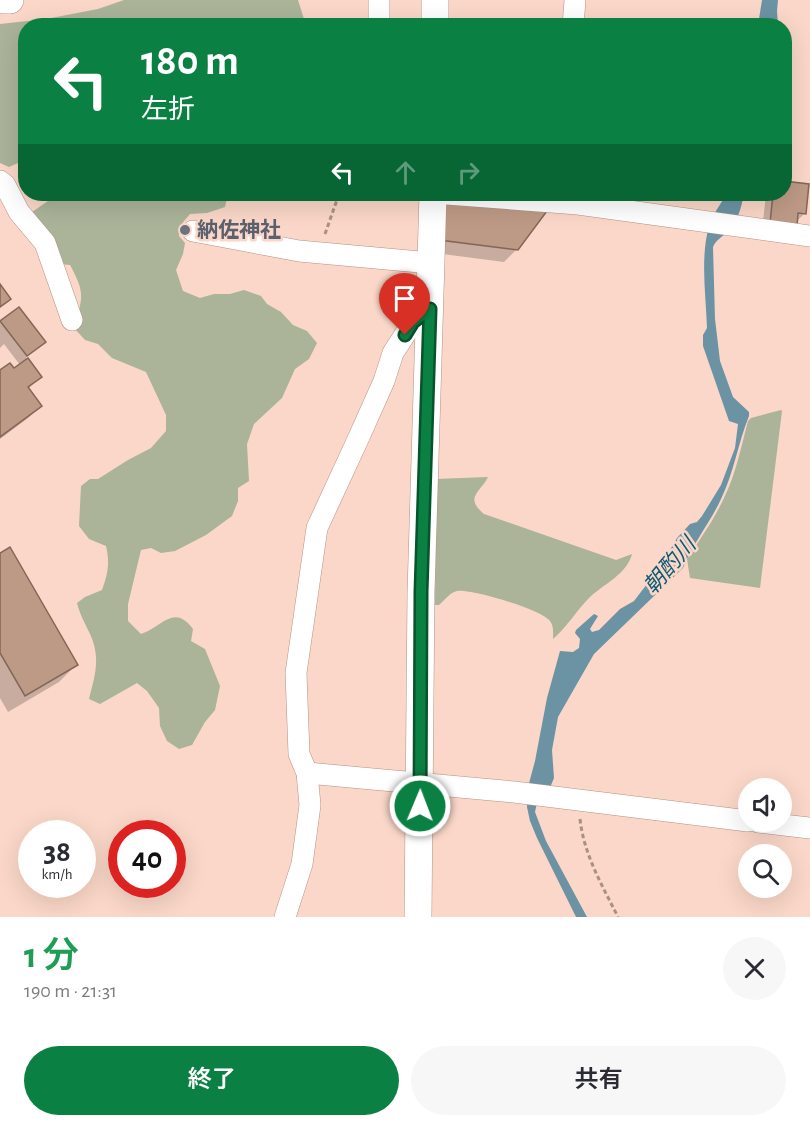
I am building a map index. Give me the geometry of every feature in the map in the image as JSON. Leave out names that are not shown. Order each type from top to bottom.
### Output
[{"type":"street","points":[[2,0],[10,0]]},
{"type":"street","points":[[379,0],[379,18]]},
{"type":"street","points":[[435,0],[435,18]]},
{"type":"street","points":[[574,18],[575,0]]},
{"type":"street","points":[[0,182],[5,185],[20,212],[45,243],[72,320]]},
{"type":"street","points":[[418,917],[421,592],[433,201]]},
{"type":"street","points":[[539,201],[578,204],[810,236]]},
{"type":"street","points":[[193,231],[320,253],[431,263]]},
{"type":"street","points":[[285,917],[302,864],[310,805],[307,773],[299,754],[296,673],[317,528],[384,381],[393,353],[413,322],[430,309]]},
{"type":"street","points":[[307,773],[514,792],[738,820]]},
{"type":"street","points":[[792,826],[810,828]]},
{"type":"path","points":[[320,253],[337,201]]},
{"type":"path","points":[[575,800],[587,851],[618,917]]},
{"type":"green space","points":[[124,0],[298,0],[304,18],[51,18],[98,9]]},
{"type":"green space","points":[[18,22],[18,163],[9,167],[0,163],[0,24]]},
{"type":"green space","points":[[48,201],[226,201],[225,207],[207,213],[190,214],[179,227],[179,236],[185,243],[176,270],[183,291],[200,298],[244,290],[261,296],[267,304],[281,312],[293,325],[307,331],[317,343],[309,359],[295,369],[282,398],[254,424],[247,444],[249,481],[238,488],[238,501],[232,516],[206,535],[175,551],[161,553],[151,548],[141,550],[128,604],[128,621],[141,634],[174,617],[186,621],[193,629],[191,641],[205,649],[220,686],[215,710],[192,745],[179,749],[167,741],[160,726],[159,708],[147,691],[137,683],[100,704],[89,699],[96,666],[95,651],[77,603],[102,590],[108,563],[106,546],[89,539],[79,526],[81,486],[90,479],[98,479],[151,448],[166,431],[166,415],[146,372],[112,358],[98,344],[85,340],[75,329],[81,303],[79,284],[70,265],[59,264],[32,212]]},
{"type":"green space","points":[[781,410],[760,588],[690,578],[687,559],[711,522],[728,489],[748,421],[751,418]]},
{"type":"green space","points":[[488,477],[474,499],[484,514],[616,560],[632,554],[620,573],[590,597],[553,639],[553,627],[544,616],[505,601],[476,593],[457,591],[439,605],[435,605],[436,479]]},
{"type":"water","points":[[762,0],[778,0],[778,18],[759,18]]},
{"type":"water","name":"朝酌川","points":[[722,201],[742,201],[733,225],[713,247],[715,319],[720,361],[733,397],[749,412],[749,416],[733,468],[717,508],[683,568],[594,654],[558,717],[552,750],[554,778],[549,790],[537,803],[535,812],[546,841],[587,917],[576,917],[530,821],[527,807],[528,787],[547,698],[560,651],[573,652],[579,648],[580,639],[575,633],[576,630],[594,614],[598,616],[590,629],[592,632],[599,630],[620,609],[634,601],[660,567],[677,538],[690,524],[697,522],[702,516],[721,485],[735,448],[738,424],[729,421],[703,346],[703,335],[707,328],[705,251],[712,217]]},
{"type":"building","points":[[792,182],[809,184],[806,214],[798,213],[797,226],[770,223],[772,201],[792,201]]},
{"type":"building","points":[[445,203],[550,207],[518,250],[439,240]]},
{"type":"building","points":[[0,284],[11,299],[0,307]]},
{"type":"building","points":[[19,307],[46,342],[27,356],[0,321]]},
{"type":"building","points":[[28,358],[42,377],[28,387],[42,406],[0,437],[0,370],[10,363],[14,368]]},
{"type":"building","points":[[10,547],[78,665],[25,696],[0,653],[0,553]]},
{"type":"place","name":"納佐神社","points":[[185,230]]},
{"type":"route","points":[[405,335],[413,322],[430,309],[421,592],[420,806]]}]
